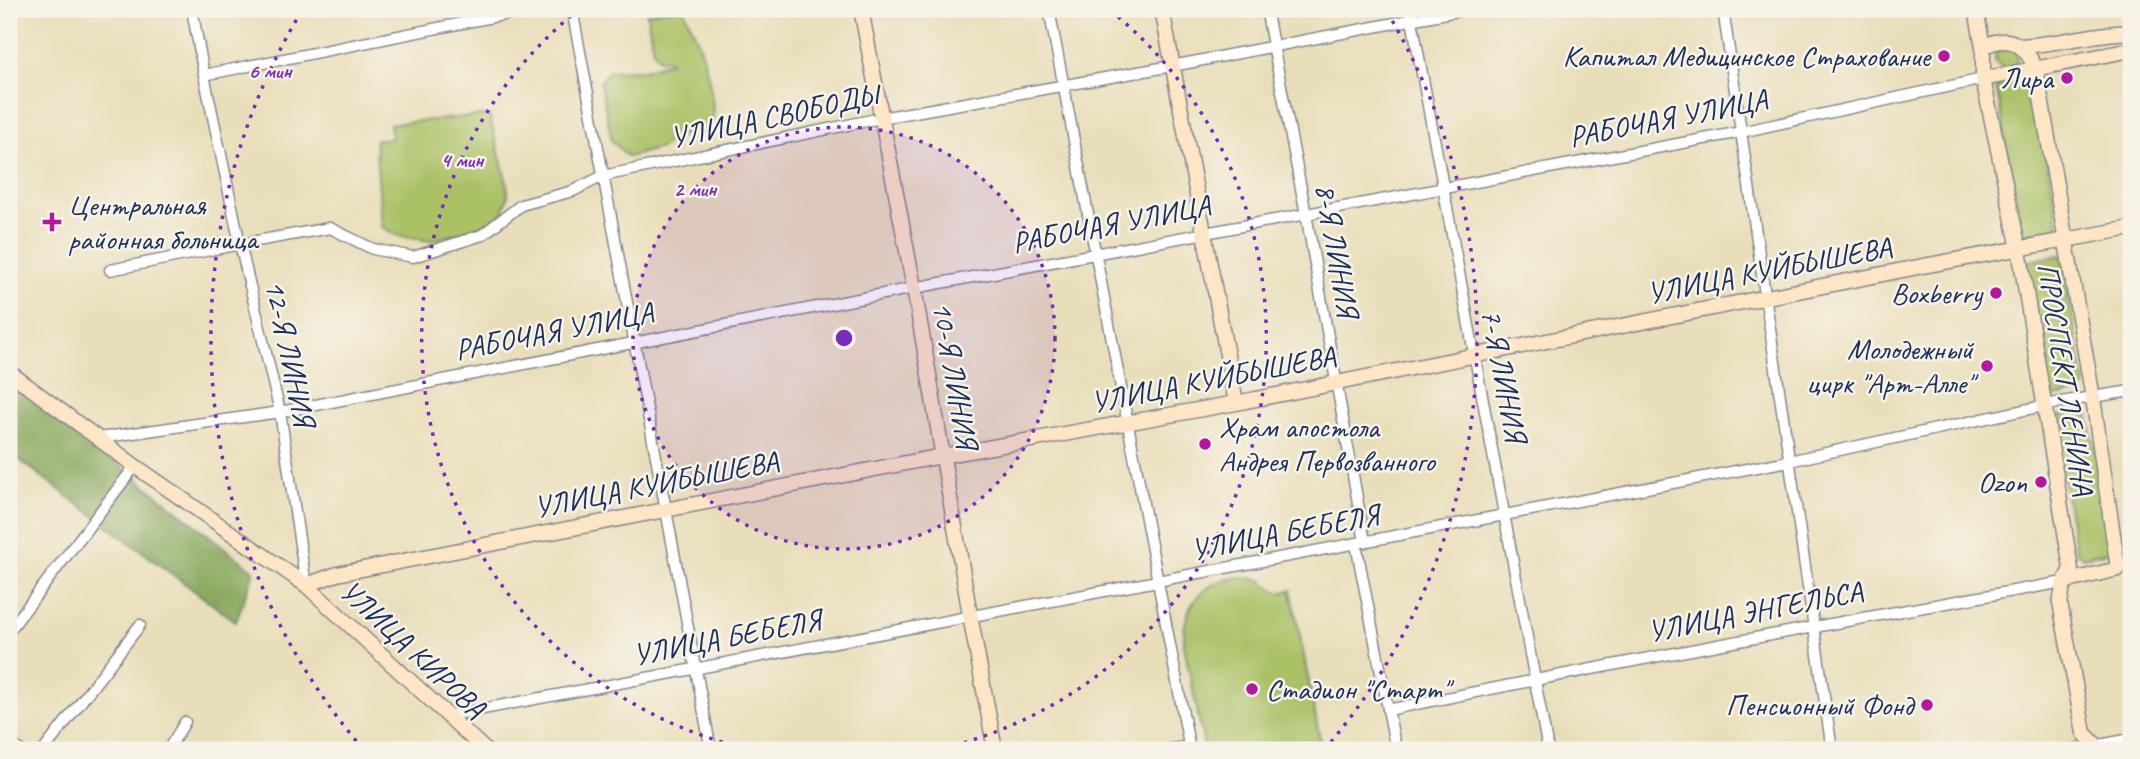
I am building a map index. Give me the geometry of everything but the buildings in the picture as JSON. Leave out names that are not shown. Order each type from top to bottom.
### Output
[{"type":"street","name":"12-Я ЛИНИЯ","points":[[192,9],[240,244],[280,412],[306,585]]},
{"type":"street","points":[[204,75],[532,9]]},
{"type":"street","points":[[572,9],[711,750]]},
{"type":"street","name":"10-Я ЛИНИЯ","points":[[861,9],[914,288],[995,750]]},
{"type":"street","points":[[1049,9],[1190,748],[1166,750]]},
{"type":"street","points":[[1162,9],[1236,403]]},
{"type":"street","name":"8-Я ЛИНИЯ","points":[[1266,9],[1337,383],[1396,750]]},
{"type":"street","name":"УЛИЦА СВОБОДЫ","points":[[110,270],[330,228],[373,249],[413,257],[482,234],[521,205],[573,191],[604,176],[881,118],[1273,46],[1411,14],[1467,9]]},
{"type":"street","points":[[1723,9],[1832,750]]},
{"type":"street","name":"ПРОСПЕКТ ЛЕНИНА","points":[[1976,9],[1983,47],[1983,79],[2018,249],[2071,569],[2064,582],[2060,603],[2084,733],[2104,746]]},
{"type":"street","name":"7-Я ЛИНИЯ","points":[[1411,14],[1548,750]]},
{"type":"street","points":[[2021,46],[2045,45],[2105,33],[2131,32]]},
{"type":"street","points":[[1983,47],[1994,41],[2008,40],[2021,46],[2036,69]]},
{"type":"street","name":"РАБОЧАЯ УЛИЦА","points":[[99,438],[280,412],[914,288],[1741,132],[2131,50]]},
{"type":"street","name":"ПРОСПЕКТ ЛЕНИНА","points":[[2036,69],[2125,568]]},
{"type":"street","name":"УЛИЦА КУЙБЫШЕВА","points":[[306,585],[337,574],[666,509],[1236,403],[2131,228]]},
{"type":"street","name":"УЛИЦА КИРОВА","points":[[9,372],[135,466],[306,585],[485,750]]},
{"type":"street","name":"УЛИЦА БЕБЕЛЯ","points":[[446,716],[1789,461],[2131,391]]},
{"type":"street","points":[[9,631],[135,466]]},
{"type":"street","name":"УЛИЦА ЭНГЕЛЬСА","points":[[1388,710],[1814,626],[2064,582],[2125,568]]},
{"type":"street","points":[[44,750],[139,625]]},
{"type":"street","points":[[168,750],[186,722]]},
{"type":"street","points":[[2073,750],[2131,739]]},
{"type":"street","points":[[9,742],[20,750]]},
{"type":"green space","points":[[667,9],[684,9],[697,40],[710,84],[712,125],[701,136],[688,131],[660,148],[628,157],[612,141],[600,82],[609,71],[644,70],[670,62],[667,59],[660,60],[653,50],[647,14]]},
{"type":"green space","points":[[2006,47],[2014,50],[2017,58],[2014,66],[2006,69],[1998,66],[1995,58],[1998,50]]},
{"type":"green space","points":[[2033,80],[2059,227],[2022,234],[1996,86]]},
{"type":"green space","points":[[489,115],[507,183],[508,196],[503,213],[486,225],[431,241],[396,235],[382,227],[375,140],[392,138],[390,124]]},
{"type":"green space","points":[[2061,255],[2085,385],[2081,392],[2054,397],[2047,392],[2024,262]]},
{"type":"green space","points":[[9,378],[254,571],[236,622],[9,452]]},
{"type":"green space","points":[[2082,411],[2089,417],[2112,545],[2107,552],[2083,557],[2076,551],[2053,423],[2059,416]]},
{"type":"green space","name":"Стадион \"Старт\"","points":[[1245,577],[1260,580],[1280,593],[1291,590],[1322,750],[1205,750],[1184,645],[1187,617],[1198,596],[1207,588]]},
{"type":"place","name":"Капитал Медицинское Страхование","points":[[1944,56]]},
{"type":"place","name":"Лира","points":[[2067,78]]},
{"type":"place","name":"Центральная районная больница","points":[[52,222]]},
{"type":"place","name":"Boxberry","points":[[1996,293]]},
{"type":"place","name":"Молодежный цирк \"Арт-Алле\"","points":[[1987,366]]},
{"type":"place","name":"Храм апостола Андрея Первозванного","points":[[1205,444]]},
{"type":"place","name":"Ozon","points":[[2041,482]]},
{"type":"place","name":"Стадион \"Старт\"","points":[[1252,689]]},
{"type":"place","name":"Пенсионный Фонд","points":[[1927,705]]}]
